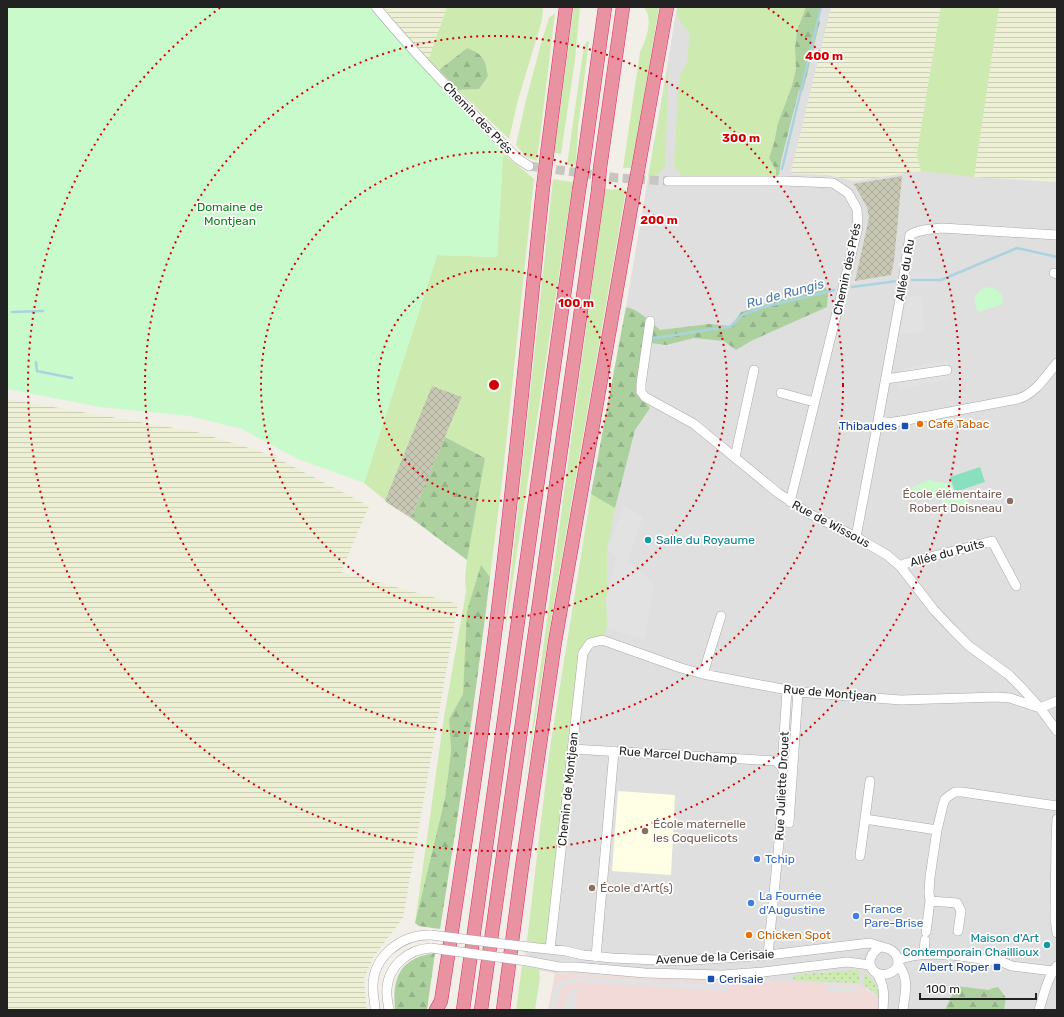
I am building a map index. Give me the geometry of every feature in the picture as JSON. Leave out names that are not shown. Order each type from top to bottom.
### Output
[{"type":"highway","points":[[441,1007],[498,612],[509,520],[543,188],[566,7]]},
{"type":"highway","points":[[464,1010],[606,7]]},
{"type":"highway","points":[[481,1010],[623,7]]},
{"type":"highway","points":[[503,1010],[555,642],[667,7]]},
{"type":"street","name":"Chemin des Prés","points":[[376,7],[402,38],[510,152],[529,166]]},
{"type":"street","name":"Chemin des Prés","points":[[668,181],[784,180],[833,183],[848,193],[858,208],[858,228],[790,502]]},
{"type":"street","name":"Allée du Ru","points":[[856,536],[886,379],[910,235],[914,232],[942,228],[1057,235]]},
{"type":"street","name":"Rue de Wissous","points":[[650,321],[641,392],[645,397],[694,424],[790,502],[808,513],[856,536],[888,555],[900,566],[934,610],[952,629],[969,646],[1021,687],[1040,708],[1057,731]]},
{"type":"street","points":[[878,421],[887,423],[907,420],[1026,397],[1034,391],[1057,363]]},
{"type":"street","points":[[735,457],[754,370]]},
{"type":"street","points":[[886,379],[947,370]]},
{"type":"street","points":[[781,393],[814,402]]},
{"type":"street","name":"Allée du Puits","points":[[900,566],[992,541],[1016,586]]},
{"type":"street","points":[[703,674],[721,616]]},
{"type":"street","name":"Rue de Montjean","points":[[602,640],[681,668],[703,674],[798,692],[901,700],[997,697],[1010,698],[1040,708]]},
{"type":"street","name":"Chemin de Montjean","points":[[550,949],[583,653],[590,643],[602,640]]},
{"type":"street","name":"Rue Juliette Drouet","points":[[763,972],[765,955],[770,942],[785,780],[782,766],[787,690]]},
{"type":"street","points":[[789,822],[798,692]]},
{"type":"street","points":[[1040,708],[1057,701]]},
{"type":"street","name":"Rue Marcel Duchamp","points":[[572,749],[776,761],[782,766]]},
{"type":"street","points":[[596,957],[614,751]]},
{"type":"street","points":[[860,856],[870,781]]},
{"type":"street","points":[[924,954],[930,901],[929,892],[937,830],[945,799],[955,792],[962,792],[1057,806]]},
{"type":"street","points":[[865,819],[937,830]]},
{"type":"street","points":[[1057,819],[1057,933]]},
{"type":"street","points":[[930,901],[957,904],[961,910],[958,932]]},
{"type":"street","name":"Avenue de la Cerisaie","points":[[375,1010],[372,987],[379,964],[385,954],[392,947],[407,938],[414,936],[431,935],[550,949],[596,957],[680,961],[765,955],[870,943],[880,947]]},
{"type":"street","points":[[883,1010],[884,992],[882,981],[870,965],[872,954],[880,947],[891,950],[895,954],[903,971],[906,980],[903,1010]]},
{"type":"street","name":"Avenue de la Cerisaie","points":[[389,1010],[387,990],[392,971],[400,961],[420,949],[431,948],[527,961],[553,967],[645,973],[729,974],[763,972],[847,962],[870,965]]},
{"type":"street","points":[[877,974],[884,976],[891,974],[895,970],[898,962],[905,957],[924,954],[938,954],[1002,962],[1012,966],[1055,969],[1039,1010]]},
{"type":"shaded area","points":[[383,7],[447,7],[428,61]]},
{"type":"shaded area","points":[[677,7],[1057,7],[1057,1010],[878,1010],[876,996],[867,989],[736,980],[720,981],[658,979],[555,973],[524,968],[549,755],[591,494],[626,307]]},
{"type":"shaded area","points":[[831,7],[941,7],[917,153],[921,171],[854,181],[828,175],[793,174],[791,172]]},
{"type":"shaded area","points":[[999,7],[1057,7],[1057,182],[974,177]]},
{"type":"shaded area","points":[[902,176],[894,261],[891,275],[855,281],[869,218],[867,207],[853,184]]},
{"type":"shaded area","points":[[921,295],[924,331],[897,335],[903,322],[903,316],[905,314],[904,308],[908,300],[907,298]]},
{"type":"shaded area","points":[[947,360],[951,379],[898,389],[897,383],[902,374],[902,369]]},
{"type":"shaded area","points":[[432,385],[462,397],[411,518],[385,500]]},
{"type":"shaded area","points":[[7,399],[197,432],[271,455],[369,506],[341,572],[458,604],[403,918],[374,956],[364,979],[367,1010],[7,1010]]},
{"type":"shaded area","points":[[624,506],[643,517],[628,561],[654,584],[644,640],[607,627],[606,598],[617,556],[607,551]]},
{"type":"shaded area","name":"École maternelle les Coquelicots","points":[[618,791],[675,795],[671,875],[612,871]]},
{"type":"shaded area","points":[[555,973],[720,981],[736,980],[858,984],[876,996],[878,1010],[548,1010]]},
{"type":"shaded area","points":[[591,977],[729,984],[728,991],[578,982],[570,983],[561,988],[556,1010],[550,1010],[554,988],[558,982],[572,978]]},
{"type":"shaded area","points":[[827,984],[857,986],[856,993],[827,991]]},
{"type":"shaded area","points":[[577,987],[575,1010],[563,1010],[565,999],[569,992]]},
{"type":"green space","name":"Domaine de Montjean","points":[[7,7],[370,7],[503,153],[497,257],[437,255],[364,483],[298,459],[242,429],[190,416],[100,407],[7,389]]},
{"type":"green space","points":[[447,7],[543,7],[542,20],[518,100],[509,139],[458,90],[479,89],[467,48],[439,70],[428,61]]},
{"type":"green space","points":[[574,7],[580,7],[575,60],[561,154],[554,153]]},
{"type":"green space","points":[[644,7],[659,7],[632,168],[623,168],[640,52],[645,41],[649,24],[647,12]]},
{"type":"green space","points":[[677,7],[806,7],[797,31],[795,48],[796,69],[792,86],[778,123],[769,158],[776,170],[776,176],[687,178],[682,176],[674,167],[679,78],[687,61],[690,33],[679,19]]},
{"type":"green space","points":[[806,7],[821,7],[817,20],[820,21],[803,91],[799,90],[781,161],[779,175],[776,176],[776,170],[769,158],[778,123],[792,86],[796,69],[795,48],[797,31]]},
{"type":"green space","points":[[941,7],[999,7],[974,177],[921,171],[917,153]]},
{"type":"green space","points":[[555,13],[537,161],[526,157],[516,145],[542,40],[549,18]]},
{"type":"green space","points":[[589,41],[578,128],[576,165],[567,165],[583,52],[586,42]]},
{"type":"green space","points":[[467,48],[480,55],[486,65],[488,76],[479,89],[458,90],[439,70]]},
{"type":"green space","points":[[669,63],[665,167],[659,174],[648,177]]},
{"type":"green space","points":[[503,153],[534,179],[502,482],[490,577],[481,566],[466,648],[463,694],[449,719],[451,751],[445,798],[415,923],[444,717],[466,592],[465,578],[468,549],[485,458],[445,437],[462,397],[432,386],[385,500],[364,483],[437,255],[497,257]]},
{"type":"green space","points":[[553,179],[573,182],[504,639]]},
{"type":"green space","points":[[605,189],[626,190],[553,608],[524,789]]},
{"type":"green space","points":[[825,286],[828,292],[827,307],[751,341],[736,350],[724,341],[694,338],[666,345],[644,342],[637,378],[637,393],[650,408],[635,430],[615,508],[591,494],[626,307],[640,313],[660,330],[709,324],[731,326],[741,312]]},
{"type":"green space","points":[[989,287],[1000,292],[1003,304],[979,312],[975,304],[976,296],[981,290]]},
{"type":"green space","points":[[445,437],[485,458],[467,560],[411,518]]},
{"type":"green space","points":[[980,467],[985,482],[955,492],[950,477]]},
{"type":"green space","points":[[928,480],[951,484],[953,494],[962,492],[968,502],[959,512],[935,497],[921,500],[911,488]]},
{"type":"green space","points":[[591,494],[615,508],[607,551],[607,627],[605,634],[583,651],[580,659],[568,747],[547,944],[527,942],[549,755]]},
{"type":"green space","points":[[481,565],[490,577],[467,753],[440,929],[419,926],[415,923],[445,798],[451,751],[449,719],[463,694],[467,611]]},
{"type":"green space","points":[[435,953],[427,1010],[395,1010],[395,988],[401,971],[414,959]]},
{"type":"green space","points":[[522,966],[539,969],[540,978],[535,1010],[516,1010]]},
{"type":"green space","points":[[857,970],[860,973],[859,983],[793,980],[794,975]]},
{"type":"green space","points":[[864,973],[871,978],[875,984],[879,999],[876,994],[863,984]]},
{"type":"green space","points":[[956,986],[989,990],[998,987],[1006,998],[1004,1010],[945,1010]]},
{"type":"waterway","points":[[782,169],[821,7]]},
{"type":"waterway","name":"Ru de Rungis","points":[[912,280],[941,280],[1017,248],[1057,257]]},
{"type":"waterway","name":"Ru de Rungis","points":[[852,287],[897,281]]},
{"type":"waterway","name":"Ru de Rungis","points":[[652,338],[730,327],[742,315],[764,307],[834,290]]},
{"type":"waterway","points":[[12,312],[43,311]]},
{"type":"waterway","points":[[36,362],[37,371],[72,378]]},
{"type":"tunnel","points":[[529,166],[618,178],[668,181]]},
{"type":"place","name":"Café Tabac","points":[[920,424]]},
{"type":"place","name":"Thibaudes","points":[[905,426]]},
{"type":"place","name":"École élémentaire Robert Doisneau","points":[[1010,501]]},
{"type":"place","name":"Salle du Royaume","points":[[648,540]]},
{"type":"place","name":"École maternelle les Coquelicots","points":[[645,831]]},
{"type":"place","name":"Tchip","points":[[757,859]]},
{"type":"place","name":"École d'Art(s)","points":[[592,888]]},
{"type":"place","name":"La Fournée d'Augustine","points":[[751,903]]},
{"type":"place","name":"France Pare-Brise","points":[[856,916]]},
{"type":"place","name":"Chicken Spot","points":[[749,935]]},
{"type":"place","name":"Maison d'Art Contemporain Chaillioux","points":[[1047,945]]},
{"type":"place","name":"Albert Roper","points":[[997,967]]},
{"type":"place","name":"Cerisaie","points":[[711,979]]}]
